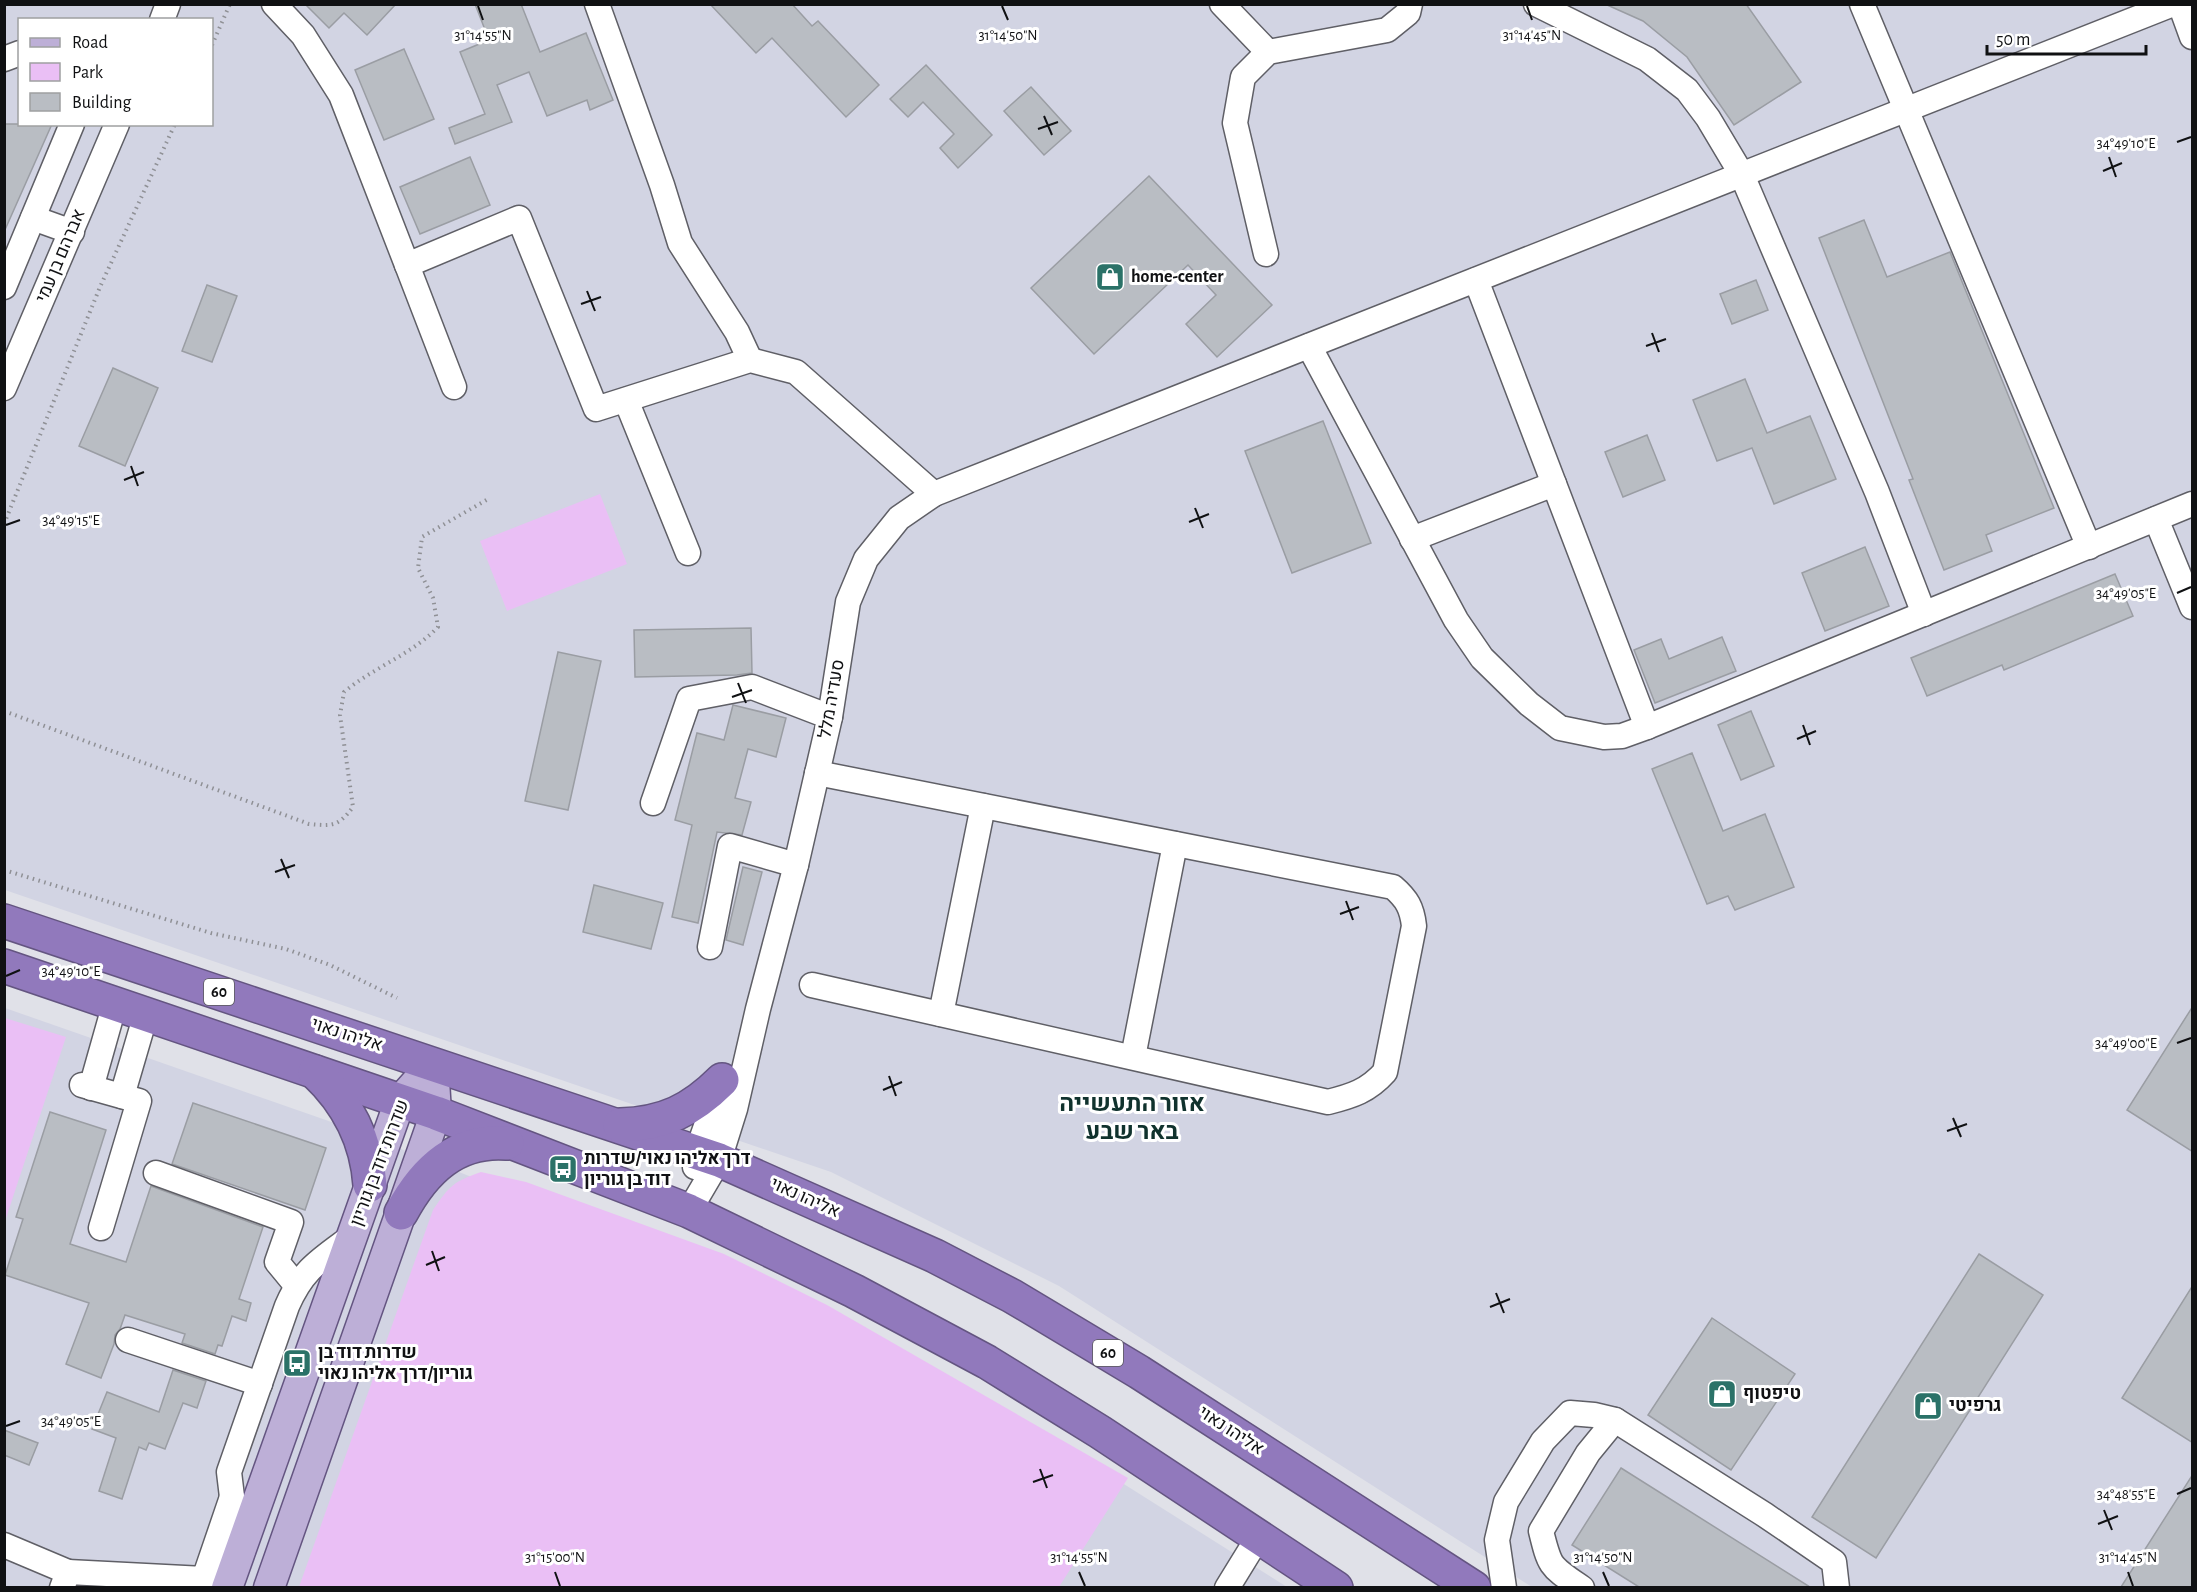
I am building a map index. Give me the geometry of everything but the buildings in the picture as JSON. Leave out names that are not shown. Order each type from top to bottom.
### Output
[{"type":"highway","name":"אליהו נאוי","points":[[4,921],[708,1156],[935,1256],[1012,1296],[1139,1372],[1474,1587]]},
{"type":"highway","points":[[4,966],[436,1113],[688,1211],[854,1291],[987,1362],[1100,1432],[1336,1587]]},
{"type":"highway","points":[[315,1072],[339,1098],[356,1129],[367,1162],[370,1185]]},
{"type":"highway","points":[[610,1125],[645,1123],[680,1113],[696,1104],[722,1080]]},
{"type":"highway","points":[[401,1213],[417,1185],[446,1158],[476,1144],[511,1143]]},
{"type":"main road","name":"שדרות דוד בן גוריון","points":[[227,1587],[400,1101],[434,1064]]},
{"type":"main road","name":"שדרות דוד בן גוריון","points":[[269,1587],[436,1113],[434,1064]]},
{"type":"street","points":[[274,4],[303,35],[341,95],[454,387]]},
{"type":"street","points":[[597,4],[662,185],[680,243],[737,332],[750,360]]},
{"type":"street","points":[[1222,4],[1268,52]]},
{"type":"street","points":[[1266,254],[1235,123],[1243,76],[1268,52],[1386,30],[1408,13],[1410,4]]},
{"type":"street","points":[[1536,4],[1647,59],[1687,90],[1708,118],[1742,175],[1877,492],[1924,614]]},
{"type":"street","points":[[1862,4],[2089,547]]},
{"type":"street","name":"סעדיה מלל","points":[[708,1156],[735,1109],[758,1009],[796,865],[830,717],[848,602],[866,558],[899,518],[934,494],[2173,4]]},
{"type":"street","points":[[2180,4],[2193,37]]},
{"type":"street","points":[[4,287],[71,126]]},
{"type":"street","name":"אברהם בן עמי","points":[[4,388],[116,126]]},
{"type":"street","points":[[33,218],[72,232]]},
{"type":"street","points":[[407,265],[519,218],[596,409],[750,360],[796,372],[934,494]]},
{"type":"street","points":[[1476,280],[1647,727]]},
{"type":"street","points":[[1309,346],[1456,620],[1482,658],[1529,704],[1560,728],[1604,737],[1622,736],[1647,727],[2193,504]]},
{"type":"street","points":[[626,400],[688,553]]},
{"type":"street","points":[[1412,539],[1554,484]]},
{"type":"street","points":[[2156,519],[2193,607]]},
{"type":"street","points":[[653,803],[689,699],[752,687],[830,717]]},
{"type":"street","points":[[812,985],[1328,1101],[1355,1096],[1374,1085],[1385,1072],[1414,926],[1412,912],[1406,898],[1393,887],[817,773]]},
{"type":"street","points":[[941,1014],[983,806]]},
{"type":"street","points":[[1134,1058],[1175,844]]},
{"type":"street","points":[[710,947],[730,846],[796,865]]},
{"type":"street","points":[[101,1227],[139,1101],[87,1086],[115,1003]]},
{"type":"street","name":"סעדיה מלל","points":[[688,1211],[708,1156],[722,1080],[758,1009]]},
{"type":"street","points":[[122,1096],[146,1014]]},
{"type":"street","points":[[156,1173],[291,1222],[277,1262],[296,1285]]},
{"type":"street","points":[[244,1541],[232,1497],[229,1472],[287,1306],[296,1285],[309,1269],[351,1238]]},
{"type":"street","points":[[129,1340],[260,1384]]},
{"type":"street","points":[[1504,1587],[1497,1540],[1506,1502],[1543,1441],[1570,1413],[1594,1414],[1615,1420],[1765,1515],[1834,1562],[1837,1587]]},
{"type":"street","points":[[1582,1587],[1554,1569],[1548,1558],[1541,1530],[1587,1453],[1615,1420]]},
{"type":"street","points":[[4,1545],[65,1580],[204,1579],[232,1497]]},
{"type":"street","points":[[1238,1584],[1259,1536]]},
{"type":"path","points":[[213,43],[230,4]]},
{"type":"path","points":[[4,525],[100,287],[174,126]]},
{"type":"path","points":[[4,711],[309,824],[329,825],[342,821],[353,807],[340,715],[344,692],[361,677],[423,642],[438,627],[433,598],[418,568],[422,537],[488,499]]},
{"type":"path","points":[[4,870],[211,933],[286,949],[330,964],[397,998]]},
{"type":"shaded area","points":[[4,5],[2192,5],[2192,1587],[1532,1587],[1059,1286],[831,1172],[5,890]]},
{"type":"shaded area","points":[[5,1008],[343,1126],[801,1308],[1024,1421],[1287,1587],[5,1588]]},
{"type":"green space","points":[[600,494],[627,564],[507,611],[480,541]]},
{"type":"green space","points":[[4,1018],[66,1037],[5,1221]]},
{"type":"green space","points":[[481,1172],[526,1182],[724,1254],[827,1305],[1128,1478],[1059,1587],[299,1587],[433,1210],[453,1185]]},
{"type":"place","name":"home-center","points":[[1110,277]]},
{"type":"place","name":"דרך אליהו נאוי/שדרות דוד בן גוריון","points":[[563,1169]]},
{"type":"place","name":"שדרות דוד בן גוריון/דרך אליהו נאוי","points":[[297,1363]]},
{"type":"place","name":"טיפטוף","points":[[1722,1394]]},
{"type":"place","name":"גרפיטי","points":[[1928,1406]]},
{"type":"district","name":"אזור התעשייה באר שבע","points":[[1132,1118]]}]
